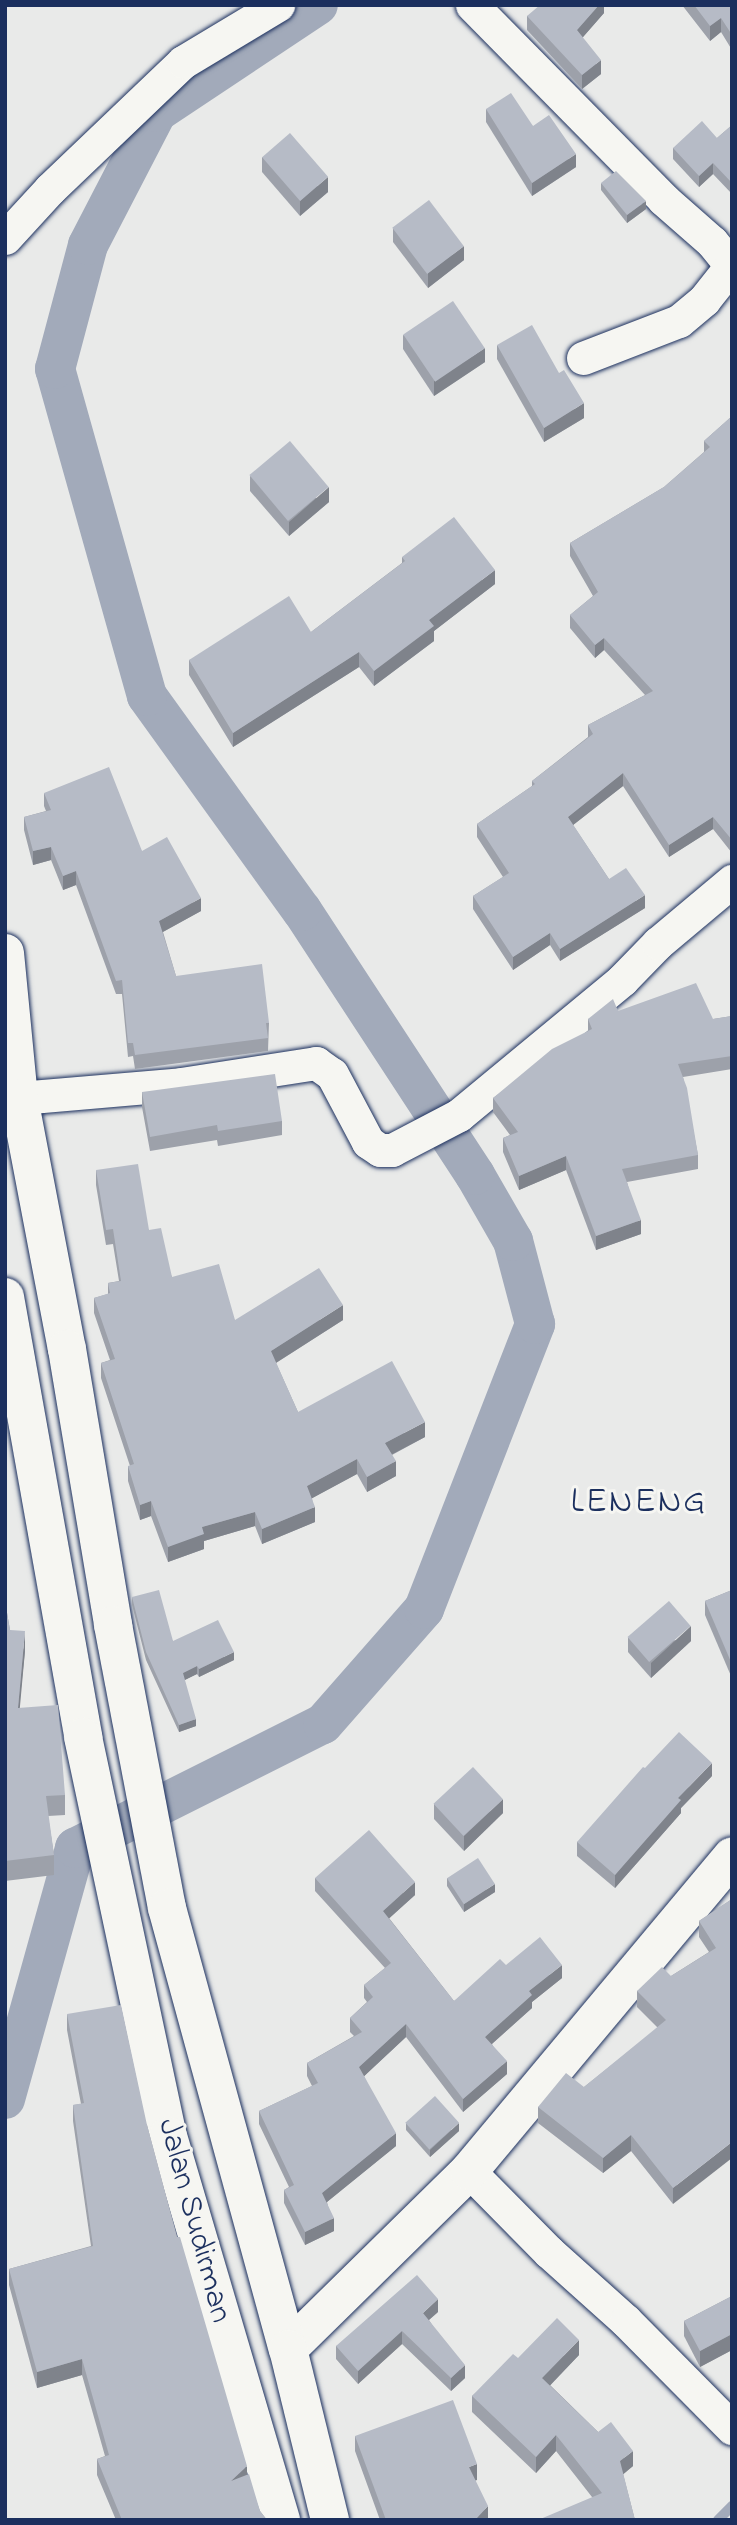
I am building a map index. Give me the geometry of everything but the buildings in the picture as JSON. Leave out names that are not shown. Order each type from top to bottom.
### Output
[{"type":"main road","points":[[5,953],[19,1098],[67,1349],[133,1730],[167,1908],[288,2349],[330,2520]]},
{"type":"main road","name":"Jalan Sudirman","points":[[5,1297],[83,1737],[168,2136],[281,2520]]},
{"type":"main road","points":[[288,2349],[469,2171],[732,1856]]},
{"type":"street","points":[[5,238],[58,180],[183,62],[278,5]]},
{"type":"street","points":[[472,5],[663,199],[712,242],[731,266],[704,300],[679,321],[583,358]]},
{"type":"street","points":[[19,1098],[181,1084],[316,1063],[332,1074],[368,1142],[380,1150],[392,1150],[459,1115],[622,980],[658,943],[732,881]]},
{"type":"street","points":[[469,2171],[549,2252],[626,2321],[732,2428]]},
{"type":"waterway","points":[[5,2099],[75,1848],[323,1724],[424,1609],[535,1324],[513,1241],[475,1175],[302,911],[147,696],[55,369],[88,245],[157,112],[318,5]]},
{"type":"waterway","points":[[718,2520],[732,2506]]},
{"type":"district","name":"LENENG","points":[[639,1503]]}]
